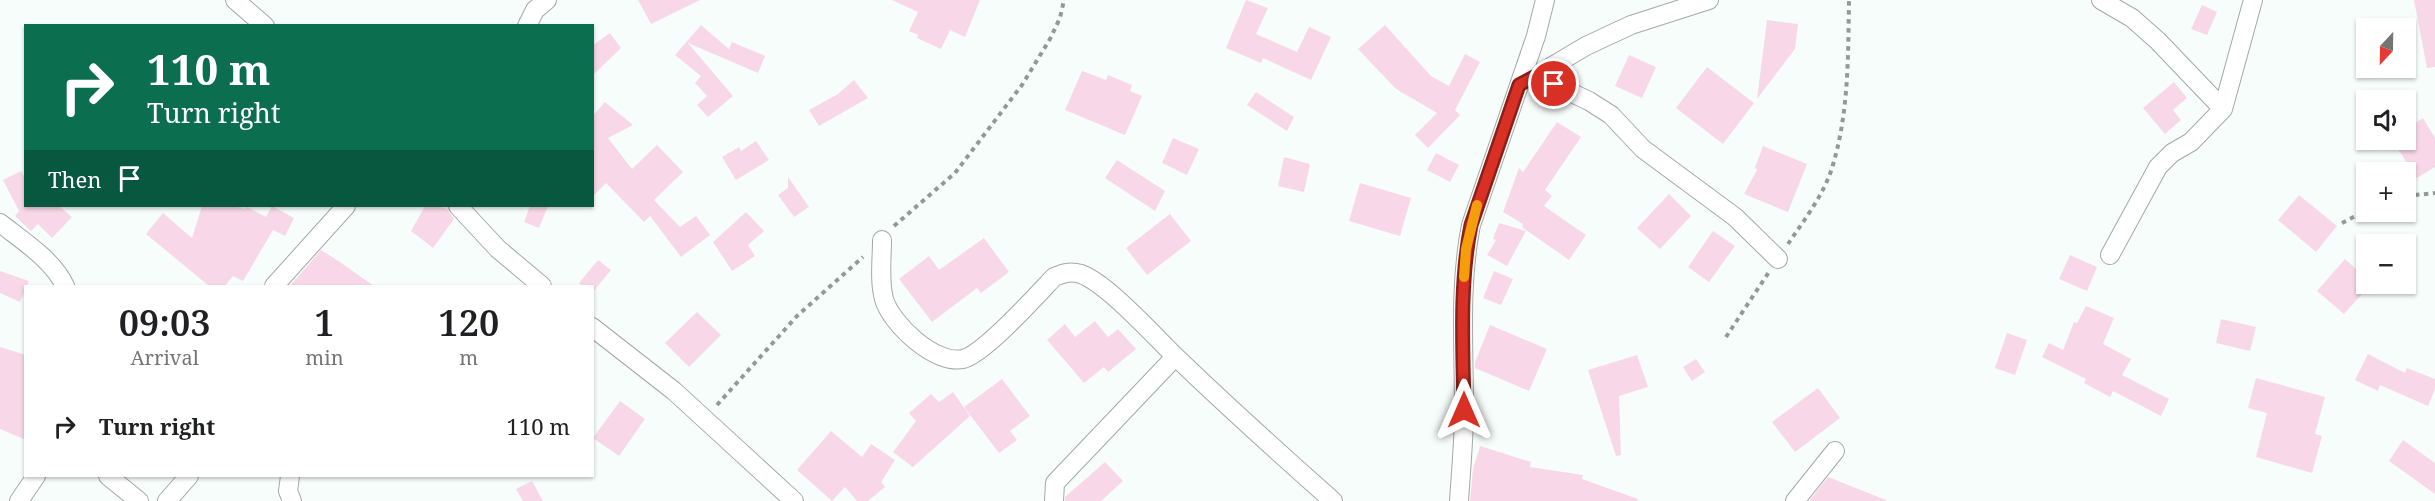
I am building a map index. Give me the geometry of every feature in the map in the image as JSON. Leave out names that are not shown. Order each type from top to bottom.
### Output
[{"type":"street","points":[[235,0],[263,24]]},
{"type":"street","points":[[1459,501],[1464,410],[1466,249],[1477,204],[1536,36],[1545,0]]},
{"type":"street","points":[[1519,85],[1586,46],[1630,25],[1709,0]]},
{"type":"street","points":[[2101,0],[2132,18],[2223,109]]},
{"type":"street","points":[[2110,255],[2158,167],[2172,153],[2191,142],[2223,109],[2229,96],[2253,0]]},
{"type":"street","points":[[1536,76],[1589,101],[1611,115],[1643,149],[1735,217],[1778,259]]},
{"type":"street","points":[[275,285],[345,207]]},
{"type":"street","points":[[459,207],[498,249],[542,285]]},
{"type":"street","points":[[0,223],[36,252],[61,277],[65,285]]},
{"type":"street","points":[[882,240],[881,282],[888,309],[900,326],[920,343],[942,357],[964,359],[979,350],[1054,277],[1067,272],[1081,274],[1131,312],[1175,357],[1333,501]]},
{"type":"street","points":[[594,329],[674,391],[794,501]]},
{"type":"street","points":[[1054,501],[1055,483],[1175,357]]},
{"type":"street","points":[[1795,501],[1835,451]]},
{"type":"street","points":[[19,501],[35,477]]},
{"type":"street","points":[[109,477],[139,501]]},
{"type":"street","points":[[167,501],[188,477]]},
{"type":"street","points":[[290,477],[288,491],[292,501]]},
{"type":"path","points":[[704,419],[797,316],[882,240],[898,221],[955,173],[1022,85],[1050,39],[1060,18],[1064,0]]},
{"type":"path","points":[[1726,337],[1819,197],[1832,168],[1844,113],[1849,67],[1849,0]]},
{"type":"path","points":[[2416,195],[2435,193]]},
{"type":"path","points":[[2342,224],[2356,216]]},
{"type":"building","points":[[638,0],[700,0],[651,24]]},
{"type":"building","points":[[892,0],[980,0],[965,37],[950,30],[941,49],[917,38],[918,35],[909,31],[918,12]]},
{"type":"building","points":[[1246,0],[1268,8],[1256,34],[1297,52],[1309,27],[1331,37],[1311,80],[1263,58],[1261,63],[1226,48]]},
{"type":"building","points":[[2414,0],[2435,0],[2435,67],[2427,68]]},
{"type":"building","points":[[2202,5],[2217,12],[2207,35],[2191,29]]},
{"type":"building","points":[[1767,20],[1798,24],[1795,49],[1757,99]]},
{"type":"building","points":[[701,25],[729,49],[732,42],[765,56],[758,73],[688,43],[733,96],[708,117],[697,105],[707,96],[695,83],[701,76],[675,55]]},
{"type":"building","points":[[1385,25],[1431,76],[1449,86],[1465,54],[1480,62],[1455,110],[1460,115],[1428,148],[1415,135],[1437,113],[1396,89],[1358,49]]},
{"type":"building","points":[[610,33],[621,48],[594,74],[594,45]]},
{"type":"building","points":[[1629,55],[1656,67],[1642,98],[1615,86]]},
{"type":"building","points":[[1707,67],[1754,103],[1723,144],[1676,108]]},
{"type":"building","points":[[1082,71],[1106,80],[1108,75],[1132,85],[1130,91],[1142,96],[1125,135],[1065,110]]},
{"type":"building","points":[[854,80],[868,98],[819,126],[809,110],[838,94]]},
{"type":"building","points":[[2174,82],[2187,98],[2173,110],[2181,120],[2165,134],[2143,108]]},
{"type":"building","points":[[1256,92],[1294,117],[1287,131],[1247,105]]},
{"type":"building","points":[[605,102],[633,125],[608,138],[632,169],[657,145],[683,172],[654,200],[680,227],[696,216],[710,235],[681,257],[650,216],[644,222],[606,183],[594,195],[594,115]]},
{"type":"building","points":[[2423,118],[2435,138],[2435,167],[2417,178],[2416,162],[2406,162],[2399,150],[2416,150],[2416,123]]},
{"type":"building","points":[[1557,122],[1581,137],[1545,190],[1552,196],[1544,206],[1586,235],[1569,260],[1522,227],[1523,224],[1503,212],[1519,168],[1523,172]]},
{"type":"building","points":[[1173,138],[1199,149],[1187,175],[1162,163]]},
{"type":"building","points":[[756,141],[769,160],[736,180],[722,157],[739,147],[741,151]]},
{"type":"building","points":[[1763,146],[1807,164],[1788,212],[1744,194],[1757,170],[1755,168]]},
{"type":"building","points":[[1436,153],[1459,165],[1450,182],[1427,170]]},
{"type":"building","points":[[1284,157],[1310,164],[1304,192],[1278,186]]},
{"type":"building","points":[[1117,160],[1165,191],[1155,211],[1105,178]]},
{"type":"building","points":[[21,171],[24,176],[24,207],[60,207],[72,217],[52,238],[38,224],[31,231],[15,216],[19,211],[3,180]]},
{"type":"building","points":[[788,177],[809,207],[794,217],[778,195],[788,188]]},
{"type":"building","points":[[1360,183],[1411,198],[1400,236],[1349,221]]},
{"type":"building","points":[[1669,194],[1691,216],[1660,249],[1637,228]]},
{"type":"building","points":[[2299,195],[2337,226],[2316,252],[2278,220]]},
{"type":"building","points":[[202,207],[246,209],[247,207],[266,217],[271,207],[274,207],[294,218],[285,236],[273,230],[243,281],[233,276],[226,285],[208,285],[146,234],[163,213],[192,238]]},
{"type":"building","points":[[424,207],[447,209],[454,219],[433,248],[411,231]]},
{"type":"building","points":[[530,207],[548,207],[539,228],[524,222]]},
{"type":"building","points":[[746,212],[764,231],[748,245],[755,256],[732,271],[713,242]]},
{"type":"building","points":[[1170,214],[1191,241],[1147,275],[1126,248]]},
{"type":"building","points":[[1499,223],[1526,231],[1507,266],[1487,255],[1496,240],[1493,239]]},
{"type":"building","points":[[1713,231],[1735,246],[1709,282],[1688,267]]},
{"type":"building","points":[[984,238],[1009,272],[981,293],[977,288],[932,322],[899,279],[929,256],[939,270]]},
{"type":"building","points":[[321,250],[373,285],[291,285]]},
{"type":"building","points":[[2070,255],[2097,267],[2087,291],[2059,279]]},
{"type":"building","points":[[2345,259],[2356,269],[2356,294],[2362,294],[2344,314],[2317,291]]},
{"type":"building","points":[[598,260],[611,270],[594,291],[594,285],[579,283]]},
{"type":"building","points":[[0,271],[29,281],[27,285],[24,285],[20,302],[0,293]]},
{"type":"building","points":[[1494,271],[1513,279],[1501,305],[1483,298]]},
{"type":"building","points":[[2086,306],[2114,318],[2103,344],[2131,359],[2122,375],[2169,399],[2161,416],[2113,391],[2110,397],[2084,383],[2086,379],[2042,357],[2049,343],[2063,350],[2074,322],[2077,323]]},
{"type":"building","points":[[697,312],[721,335],[689,367],[665,343]]},
{"type":"building","points":[[2221,319],[2256,327],[2250,351],[2216,343]]},
{"type":"building","points":[[1095,321],[1108,337],[1118,329],[1136,349],[1108,372],[1104,367],[1084,383],[1047,340],[1065,324],[1075,337]]},
{"type":"building","points":[[1490,325],[1547,349],[1529,391],[1475,368],[1475,362]]},
{"type":"building","points":[[2007,333],[2027,340],[2015,375],[1995,368]]},
{"type":"building","points":[[0,347],[24,354],[24,439],[0,429]]},
{"type":"building","points":[[2368,354],[2405,373],[2407,368],[2435,379],[2435,389],[2428,406],[2380,385],[2378,391],[2355,380]]},
{"type":"building","points":[[1637,355],[1648,387],[1619,396],[1621,455],[1616,456],[1588,370]]},
{"type":"building","points":[[1696,359],[1705,372],[1692,381],[1683,367]]},
{"type":"building","points":[[2256,378],[2325,397],[2315,434],[2322,436],[2312,473],[2256,457],[2267,413],[2248,408]]},
{"type":"building","points":[[1002,379],[1030,416],[1010,431],[1017,440],[999,453],[964,407]]},
{"type":"building","points":[[1818,388],[1840,418],[1795,452],[1772,422]]},
{"type":"building","points":[[953,392],[970,416],[913,467],[893,452],[916,421],[909,413],[931,394],[939,402]]},
{"type":"building","points":[[620,401],[645,419],[619,456],[594,437]]},
{"type":"building","points":[[831,431],[862,457],[871,444],[895,460],[881,482],[885,487],[868,501],[857,501],[845,487],[832,501],[797,470]]},
{"type":"building","points":[[2403,440],[2435,463],[2435,494],[2389,461]]},
{"type":"building","points":[[1480,446],[1531,462],[1530,467],[1583,475],[1582,479],[1638,499],[1637,501],[1470,501],[1473,469]]},
{"type":"building","points":[[1105,462],[1123,481],[1101,501],[1065,501],[1065,497]]},
{"type":"building","points":[[1828,477],[1886,500],[1886,501],[1809,501]]},
{"type":"building","points":[[532,481],[543,501],[523,501],[516,489]]},
{"type":"slow traffic","points":[[1464,277],[1466,249],[1477,205]]},
{"type":"route","points":[[1464,410],[1464,287],[1466,249],[1471,225],[1519,85],[1536,76],[1554,84]]}]
